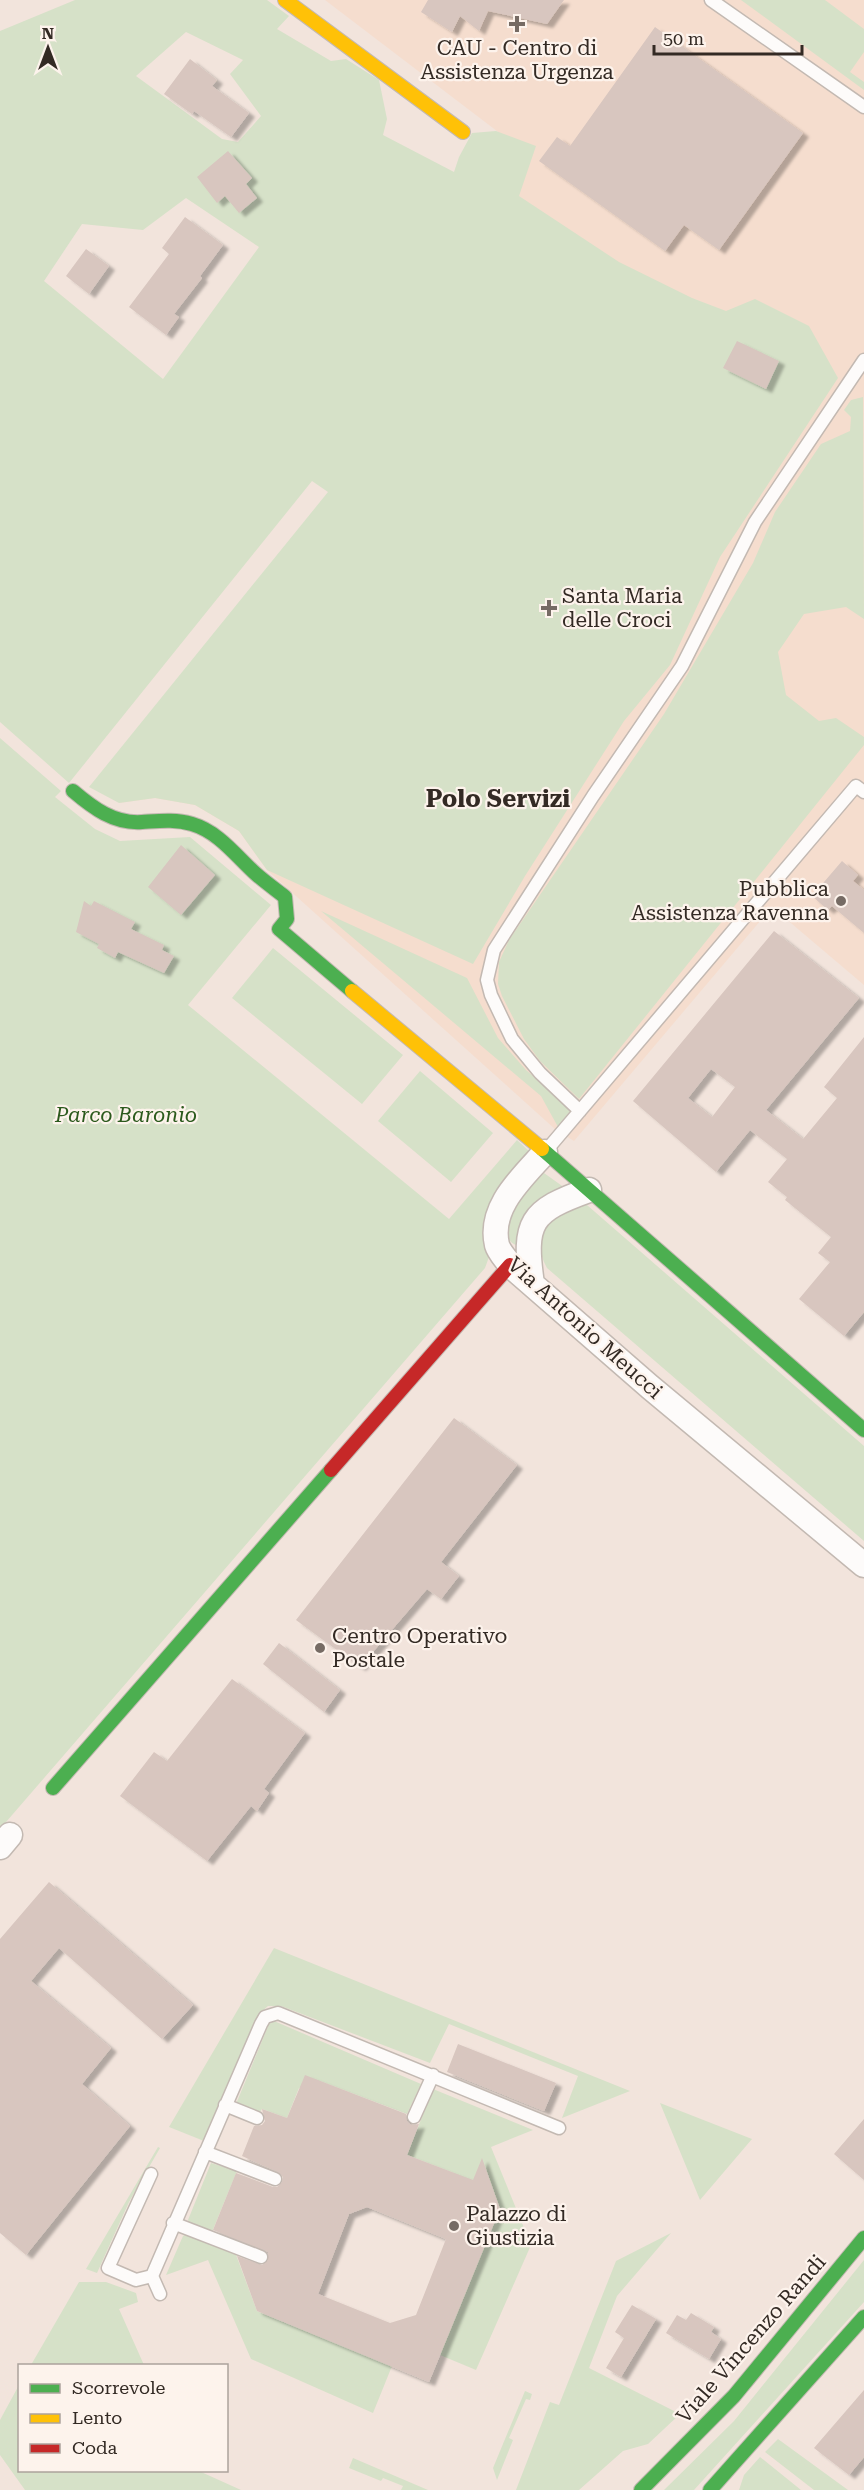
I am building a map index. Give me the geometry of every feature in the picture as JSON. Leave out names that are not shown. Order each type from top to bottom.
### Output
[{"type":"street","points":[[285,0],[463,132]]},
{"type":"street","points":[[73,791],[97,811],[119,819],[140,822],[161,819],[193,824],[218,836],[256,874],[285,897],[288,906],[287,919],[279,929],[545,1152],[864,1430]]},
{"type":"street","name":"Via Antonio Meucci","points":[[545,1152],[508,1194],[500,1211],[497,1246],[510,1265],[650,1388],[864,1564]]},
{"type":"street","points":[[532,1284],[528,1240],[532,1224],[543,1210],[559,1200],[589,1190]]},
{"type":"street","points":[[53,1788],[510,1265]]},
{"type":"street","name":"Viale Vincenzo Randi","points":[[641,2490],[741,2388],[864,2238]]},
{"type":"street","points":[[710,2490],[864,2317]]},
{"type":"lane","points":[[711,0],[864,107]]},
{"type":"lane","points":[[580,1111],[540,1074],[512,1039],[491,995],[487,980],[494,950],[593,796],[682,666],[755,522],[864,360]]},
{"type":"lane","points":[[545,1152],[856,786],[864,792]]},
{"type":"lane","points":[[160,2294],[152,2276],[173,2223],[265,2017],[278,2013],[559,2128]]},
{"type":"lane","points":[[414,2117],[433,2075]]},
{"type":"lane","points":[[225,2106],[257,2118]]},
{"type":"lane","points":[[205,2151],[275,2179]]},
{"type":"lane","points":[[152,2174],[108,2268],[136,2280],[152,2276]]},
{"type":"lane","points":[[173,2223],[261,2257]]},
{"type":"shaded area","name":"Santa Maria delle Croci","points":[[325,0],[864,0],[864,985],[772,907],[574,1141],[556,1130],[267,870],[239,831],[195,805],[155,798],[119,803],[490,293],[510,141]]},
{"type":"green space","points":[[75,0],[267,0],[289,16],[277,29],[331,61],[346,59],[379,80],[387,119],[383,135],[454,172],[472,133],[496,131],[536,146],[519,196],[619,262],[692,298],[726,311],[755,299],[809,326],[838,378],[720,557],[670,665],[624,721],[525,876],[473,964],[267,870],[239,831],[195,805],[155,798],[119,803],[89,787],[328,492],[312,481],[69,783],[0,722],[0,31]],"holes":[[[186,32],[243,60],[230,74],[261,116],[238,142],[222,139],[136,76]],[[186,198],[259,247],[163,379],[44,281],[82,224],[143,230]]]},
{"type":"green space","points":[[741,0],[825,0],[864,29],[864,52],[850,72],[864,82],[864,90]]},
{"type":"green space","points":[[863,397],[864,619],[846,607],[804,614],[778,652],[786,695],[819,721],[836,718],[864,737],[864,745],[579,1099],[540,1061],[524,1039],[498,984],[499,962],[509,940],[664,714],[753,563],[775,512],[821,444],[850,431],[851,417],[844,410],[851,400]]},
{"type":"green space","name":"Parco Baronio","points":[[0,738],[61,791],[55,797],[95,829],[120,841],[190,837],[271,905],[188,1005],[449,1219],[517,1140],[532,1154],[486,1245],[489,1257],[485,1268],[0,1829]]},
{"type":"green space","points":[[321,911],[467,978],[498,1038],[526,1070],[572,1109],[558,1127],[541,1096]]},
{"type":"green space","points":[[273,948],[403,1055],[362,1104],[232,998]]},
{"type":"green space","points":[[420,1071],[493,1133],[451,1182],[378,1121]]},
{"type":"green space","points":[[544,1173],[565,1188],[543,1197],[531,1208],[526,1215],[518,1246],[509,1239],[507,1223],[509,1215],[518,1199]]},
{"type":"green space","points":[[587,1205],[864,1446],[864,1541],[547,1268],[542,1256],[541,1245],[548,1225],[564,1211]]},
{"type":"green space","points":[[274,1948],[630,2091],[562,2118],[578,2076],[449,2024],[430,2063],[281,2006],[268,2006],[260,2013],[204,2141],[169,2127]]},
{"type":"green space","points":[[274,2021],[421,2084],[407,2114],[320,2081],[299,2088],[287,2118],[262,2109],[259,2113],[236,2104],[269,2024]]},
{"type":"green space","points":[[433,2089],[533,2130],[491,2147],[531,2245],[476,2370],[440,2355],[482,2159],[471,2187],[454,2173],[407,2155]]},
{"type":"green space","points":[[660,2103],[752,2139],[700,2200]]},
{"type":"green space","points":[[158,2147],[160,2148],[129,2202],[97,2273],[86,2269]]},
{"type":"green space","points":[[211,2163],[237,2171],[212,2232],[189,2223],[188,2220]]},
{"type":"green space","points":[[671,2233],[617,2296],[589,2368],[680,2414],[648,2444],[623,2451],[579,2490],[516,2490],[550,2402],[559,2405],[616,2261]]},
{"type":"green space","points":[[185,2235],[235,2252],[257,2311],[392,2366],[373,2413],[251,2359],[208,2260],[166,2275]]},
{"type":"green space","points":[[864,2260],[864,2302],[694,2490],[664,2490],[734,2421]]},
{"type":"green space","points":[[79,2282],[106,2282],[136,2293],[138,2302],[119,2309],[144,2364],[32,2364]]},
{"type":"green space","points":[[18,2387],[18,2472],[201,2472],[241,2490],[25,2490],[0,2455],[0,2420]]},
{"type":"green space","points":[[525,2391],[532,2394],[530,2400],[526,2399],[509,2438],[513,2440],[497,2480],[493,2468]]},
{"type":"green space","points":[[778,2439],[848,2490],[814,2490],[765,2452]]},
{"type":"green space","points":[[760,2457],[801,2490],[739,2490],[744,2475]]},
{"type":"green space","points":[[353,2458],[428,2490],[401,2490],[403,2486],[383,2478],[381,2481],[349,2468]]},
{"type":"building","points":[[428,0],[564,0],[547,24],[488,11],[479,31],[460,16],[452,32],[421,12]]},
{"type":"building","points":[[655,27],[803,133],[719,250],[684,225],[665,251],[539,161],[557,137],[570,146]]},
{"type":"building","points":[[190,59],[217,80],[212,86],[249,113],[231,137],[194,111],[192,114],[164,94]]},
{"type":"building","points":[[228,151],[252,178],[246,184],[257,198],[239,213],[225,196],[217,203],[197,177]]},
{"type":"building","points":[[185,217],[223,245],[200,276],[202,278],[174,314],[179,317],[166,335],[129,307],[169,254],[162,248]]},
{"type":"building","points":[[86,249],[109,266],[89,294],[66,276]]},
{"type":"building","points":[[737,341],[779,361],[766,389],[723,368]]},
{"type":"building","points":[[181,845],[215,875],[181,915],[148,887]]},
{"type":"building","name":"Pubblica Assistenza Ravenna","points":[[842,861],[858,875],[853,881],[864,890],[864,933],[832,906],[828,910],[812,896]]},
{"type":"building","points":[[84,901],[91,906],[94,901],[135,922],[131,929],[164,945],[162,950],[174,956],[164,973],[118,952],[115,958],[97,948],[99,944],[76,932]]},
{"type":"building","points":[[774,931],[859,998],[766,1110],[803,1139],[837,1098],[824,1087],[864,1037],[864,1312],[844,1336],[799,1299],[830,1262],[818,1253],[831,1237],[785,1200],[787,1197],[768,1182],[787,1159],[750,1130],[716,1172],[633,1101]],"holes":[[[711,1069],[735,1087],[712,1117],[688,1098]]]},
{"type":"building","points":[[454,1418],[517,1465],[441,1562],[459,1576],[441,1599],[427,1589],[360,1667],[296,1620]]},
{"type":"building","points":[[279,1643],[340,1690],[324,1712],[263,1664]]},
{"type":"building","points":[[232,1679],[305,1733],[264,1789],[269,1793],[257,1811],[251,1806],[207,1861],[120,1796],[154,1752],[167,1761]]},
{"type":"building","points":[[49,1882],[193,2005],[162,2039],[59,1948],[31,1981],[111,2048],[82,2084],[130,2126],[26,2255],[0,2233],[0,1939]]},
{"type":"building","points":[[458,2044],[556,2083],[544,2111],[447,2072]]},
{"type":"building","name":"Palazzo di Giustizia","points":[[305,2075],[406,2114],[407,2121],[411,2125],[419,2124],[407,2155],[473,2180],[482,2158],[500,2209],[429,2382],[257,2311],[237,2256],[262,2265],[268,2260],[268,2252],[213,2230],[236,2173],[273,2187],[277,2187],[282,2182],[283,2177],[278,2172],[242,2156],[254,2126],[262,2125],[265,2121],[262,2109],[287,2118]],"holes":[[[367,2207],[446,2239],[416,2315],[390,2323],[318,2294],[349,2214]]]},
{"type":"building","points":[[864,2119],[864,2180],[834,2154]]},
{"type":"building","points":[[632,2305],[656,2319],[621,2377],[606,2368],[624,2338],[615,2332]]},
{"type":"building","points":[[691,2313],[714,2327],[711,2332],[721,2339],[709,2359],[666,2333],[677,2315],[686,2320]]},
{"type":"building","points":[[864,2390],[864,2457],[849,2475],[814,2448]]},
{"type":"traffic: fast","points":[[73,791],[96,809],[113,818],[132,822],[179,821],[211,833],[227,845],[259,877],[285,897],[287,919],[279,929],[352,991]]},
{"type":"traffic: fast","points":[[542,1149],[864,1430]]},
{"type":"traffic: fast","points":[[53,1788],[331,1470]]},
{"type":"traffic: fast","points":[[641,2490],[734,2396],[864,2238]]},
{"type":"traffic: fast","points":[[710,2490],[864,2317]]},
{"type":"traffic: slow","points":[[285,0],[463,132]]},
{"type":"traffic: slow","points":[[352,991],[542,1149]]},
{"type":"traffic: jam","points":[[331,1470],[510,1265]]},
{"type":"place","name":"CAU - Centro di Assistenza Urgenza","points":[[517,24]]},
{"type":"place","name":"Santa Maria delle Croci","points":[[549,608]]},
{"type":"place","name":"Pubblica Assistenza Ravenna","points":[[841,901]]},
{"type":"place","name":"Centro Operativo Postale","points":[[320,1648]]},
{"type":"place","name":"Palazzo di Giustizia","points":[[454,2226]]},
{"type":"district","name":"Polo Servizi","points":[[498,799]]}]
